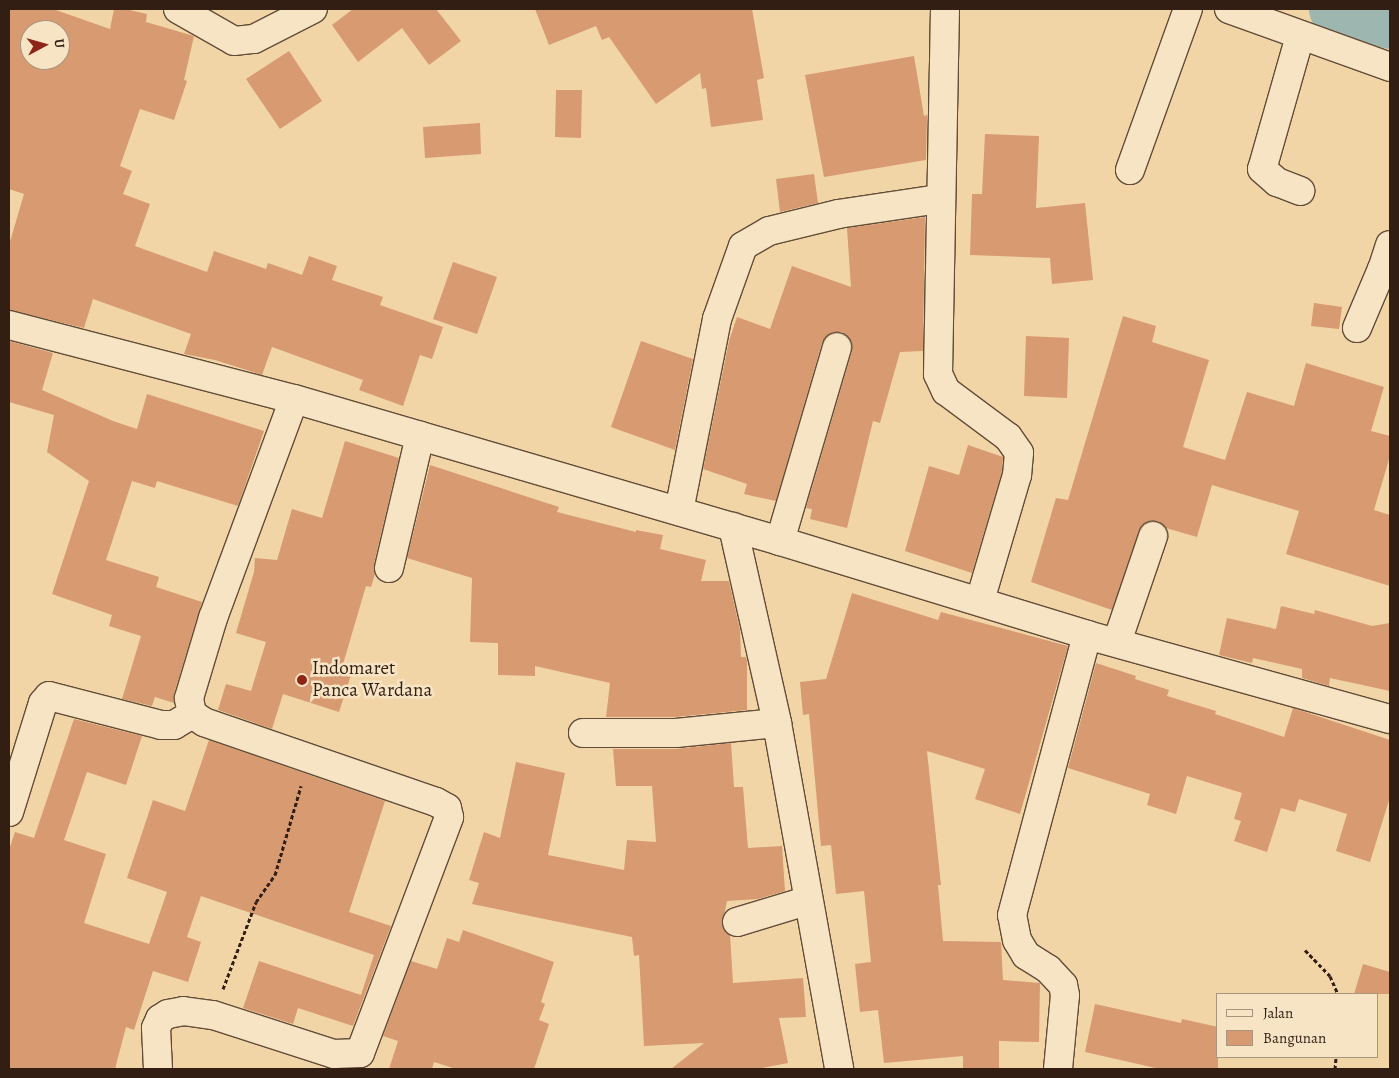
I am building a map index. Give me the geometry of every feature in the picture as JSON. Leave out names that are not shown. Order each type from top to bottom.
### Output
[{"type":"street","points":[[178,9],[234,41],[254,39],[313,9]]},
{"type":"street","points":[[945,9],[938,374],[946,390],[1008,437],[1019,453],[1017,475],[980,601]]},
{"type":"street","points":[[1130,170],[1188,9]]},
{"type":"street","points":[[1229,9],[1390,67]]},
{"type":"street","points":[[1300,36],[1262,169],[1277,182],[1300,191]]},
{"type":"street","points":[[678,511],[717,319],[743,246],[769,231],[838,214],[940,199]]},
{"type":"street","points":[[1357,328],[1387,262]]},
{"type":"street","points":[[9,325],[294,399],[733,527],[1087,635],[1390,719]]},
{"type":"street","points":[[780,541],[837,347]]},
{"type":"street","points":[[158,1069],[156,1028],[160,1019],[184,1011],[213,1015],[334,1054],[353,1055],[365,1048],[449,817],[446,808],[436,802],[204,722],[192,714],[188,698],[213,618],[294,399]]},
{"type":"street","points":[[389,568],[420,436]]},
{"type":"street","points":[[733,527],[777,723],[806,901],[839,1069]]},
{"type":"street","points":[[1116,642],[1153,536]]},
{"type":"street","points":[[1058,1069],[1063,985],[1048,969],[1026,955],[1017,940],[1012,915],[1087,635]]},
{"type":"street","points":[[9,812],[43,702],[49,696],[160,725],[174,725],[192,714]]},
{"type":"street","points":[[583,733],[676,733],[777,723]]},
{"type":"street","points":[[737,922],[806,901]]},
{"type":"path","points":[[213,1015],[256,902],[275,875],[310,757]]},
{"type":"path","points":[[1305,950],[1330,976],[1338,993]]},
{"type":"building","points":[[9,9],[53,9],[110,29],[114,9],[125,9],[147,14],[146,22],[194,36],[184,80],[187,81],[174,120],[140,109],[120,166],[132,171],[123,194],[150,204],[135,246],[207,272],[214,251],[266,269],[268,263],[302,275],[309,256],[337,266],[332,280],[383,297],[380,305],[443,327],[432,359],[420,355],[403,406],[359,390],[363,380],[272,347],[262,375],[215,360],[184,354],[191,334],[93,299],[84,328],[9,310],[9,245],[24,194],[9,189]]},
{"type":"building","points":[[353,9],[436,9],[461,41],[429,65],[402,28],[358,62],[332,25]]},
{"type":"building","points":[[535,9],[752,9],[764,78],[757,80],[763,120],[711,127],[706,88],[702,89],[700,73],[656,104],[609,37],[602,40],[596,26],[549,45]]},
{"type":"building","points":[[289,51],[322,101],[280,129],[246,79]]},
{"type":"building","points":[[914,56],[924,116],[927,115],[926,160],[824,177],[805,75]]},
{"type":"building","points":[[556,90],[582,90],[581,138],[555,137]]},
{"type":"building","points":[[480,123],[481,154],[425,158],[423,127]]},
{"type":"building","points":[[985,134],[1039,136],[1036,208],[1085,203],[1093,280],[1052,284],[1050,258],[970,255],[972,194],[982,194]]},
{"type":"building","points":[[814,174],[818,203],[780,212],[776,179]]},
{"type":"building","points":[[925,217],[923,351],[900,352],[880,423],[873,421],[847,528],[810,519],[812,509],[806,508],[852,351],[852,343],[842,332],[833,332],[822,343],[776,501],[744,494],[747,484],[703,469],[729,341],[737,317],[770,329],[792,266],[851,287],[847,228]]},
{"type":"building","points":[[453,262],[497,277],[477,334],[433,319]]},
{"type":"building","points":[[1314,303],[1342,307],[1339,329],[1311,326]]},
{"type":"building","points":[[1123,316],[1156,326],[1152,342],[1209,360],[1183,447],[1225,460],[1247,392],[1294,406],[1306,363],[1384,387],[1371,431],[1390,436],[1390,456],[1374,510],[1390,515],[1390,586],[1286,554],[1299,511],[1212,485],[1197,537],[1166,528],[1158,521],[1142,525],[1112,610],[1031,582],[1056,498],[1068,500]]},
{"type":"building","points":[[1026,336],[1069,338],[1067,398],[1024,396]]},
{"type":"building","points":[[9,341],[53,353],[42,390],[113,421],[137,429],[147,394],[264,431],[238,506],[157,481],[155,488],[132,481],[106,560],[159,577],[156,587],[202,602],[174,694],[174,703],[155,697],[152,706],[122,699],[141,636],[109,626],[112,615],[52,594],[89,481],[47,452],[54,415],[9,402]]},
{"type":"building","points":[[641,341],[693,359],[675,450],[611,427]]},
{"type":"building","points":[[345,441],[399,458],[374,564],[375,574],[371,587],[366,586],[341,671],[351,675],[339,712],[283,694],[272,729],[218,710],[226,684],[251,691],[266,642],[236,633],[254,572],[255,558],[277,560],[292,509],[322,518]]},
{"type":"building","points":[[968,445],[1003,457],[1002,472],[972,573],[905,551],[929,466],[959,475]]},
{"type":"building","points":[[430,465],[559,507],[557,512],[636,532],[636,530],[663,535],[660,549],[706,560],[701,581],[729,581],[740,630],[741,657],[746,657],[747,661],[747,710],[675,717],[606,717],[610,683],[535,666],[535,676],[498,675],[498,643],[470,642],[472,578],[407,558]]},
{"type":"building","points":[[852,593],[938,620],[941,612],[1068,646],[1020,814],[975,799],[985,769],[927,751],[941,885],[938,885],[943,941],[1001,942],[1003,980],[1040,983],[1039,1042],[999,1041],[999,1069],[963,1069],[963,1056],[884,1063],[878,1010],[860,1012],[855,964],[871,962],[864,891],[836,894],[831,845],[821,846],[809,714],[803,715],[800,682],[826,679]]},
{"type":"building","points":[[1281,606],[1314,614],[1315,610],[1372,626],[1390,623],[1390,691],[1330,678],[1329,686],[1302,678],[1302,669],[1253,658],[1252,663],[1219,655],[1227,618],[1276,629]]},
{"type":"building","points":[[1096,663],[1136,676],[1135,679],[1169,690],[1167,696],[1216,711],[1215,714],[1284,737],[1293,708],[1390,740],[1390,797],[1370,862],[1336,851],[1347,814],[1299,799],[1295,812],[1281,808],[1267,852],[1234,841],[1241,821],[1234,819],[1242,793],[1187,776],[1176,814],[1147,805],[1150,794],[1068,768]]},
{"type":"building","points":[[74,719],[142,736],[126,785],[87,772],[64,840],[106,854],[84,923],[149,944],[167,892],[127,878],[153,800],[185,811],[209,740],[385,801],[349,912],[391,926],[353,1026],[298,1008],[293,1024],[243,1008],[259,961],[361,995],[374,955],[201,896],[187,937],[201,942],[188,982],[153,971],[134,1030],[126,1027],[115,1069],[9,1069],[9,850],[15,832],[34,838]]},
{"type":"building","points":[[731,743],[734,787],[743,787],[748,848],[782,846],[785,891],[758,899],[727,901],[722,926],[730,935],[733,983],[803,978],[806,1017],[779,1018],[788,1063],[757,1069],[671,1069],[704,1043],[644,1046],[639,955],[634,956],[632,937],[472,904],[479,883],[469,880],[484,832],[500,838],[516,762],[565,773],[548,855],[624,870],[627,840],[656,842],[652,786],[616,786],[613,749],[676,749]]},
{"type":"building","points":[[463,930],[554,962],[541,1002],[545,1004],[539,1020],[549,1024],[534,1069],[456,1069],[434,1062],[432,1069],[389,1069],[398,1041],[383,1036],[411,961],[437,969],[447,938],[459,942]]},
{"type":"building","points":[[1363,964],[1390,972],[1390,994],[1354,993]]},
{"type":"building","points":[[1095,1004],[1181,1023],[1182,1019],[1216,1027],[1218,1069],[1160,1069],[1085,1052]]},
{"type":"waterway","points":[[1334,9],[1390,23]]},
{"type":"place","name":"Indomaret Panca Wardana","points":[[302,680]]}]
